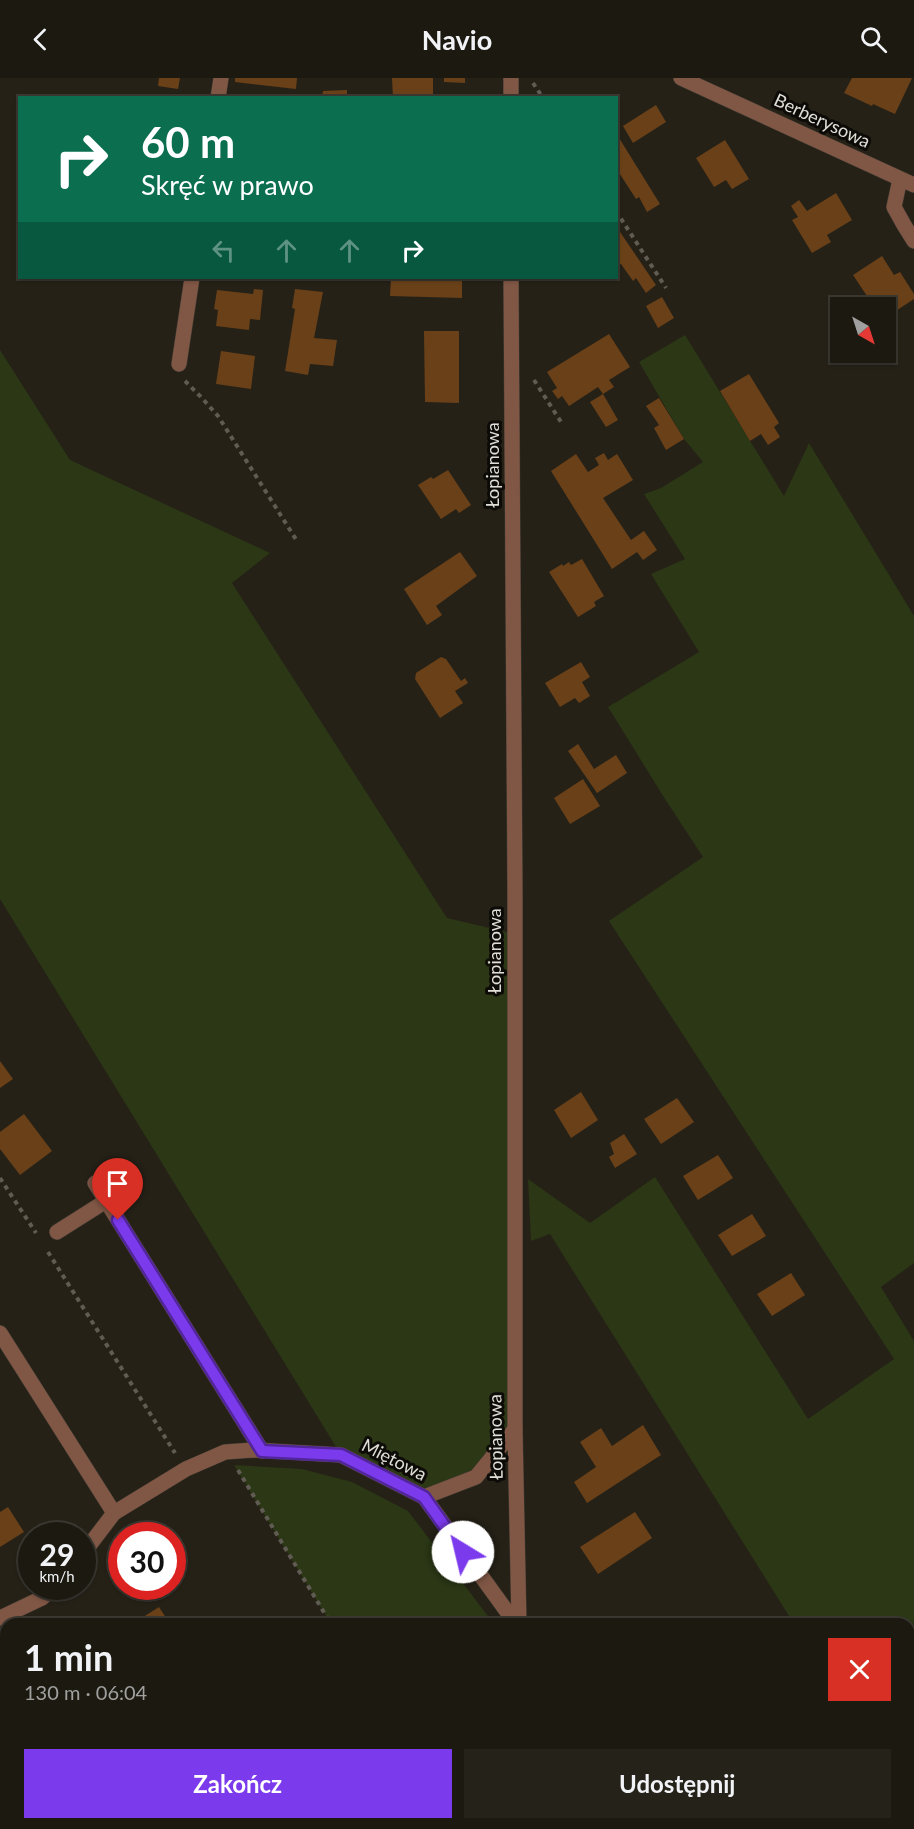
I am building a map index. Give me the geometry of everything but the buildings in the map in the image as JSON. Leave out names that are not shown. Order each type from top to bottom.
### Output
[{"type":"street","points":[[218,96],[221,78]]},
{"type":"street","points":[[511,78],[511,96]]},
{"type":"street","name":"Berberysowa","points":[[681,78],[907,182]]},
{"type":"street","points":[[907,182],[895,197],[894,207],[914,240]]},
{"type":"street","points":[[179,364],[192,279]]},
{"type":"street","name":"Łopianowa","points":[[511,279],[517,1618]]},
{"type":"street","points":[[95,1183],[262,1451]]},
{"type":"street","points":[[57,1232],[106,1201]]},
{"type":"street","points":[[0,1333],[114,1513]]},
{"type":"street","points":[[424,1497],[476,1477],[515,1429]]},
{"type":"street","name":"Miętowa","points":[[96,1537],[114,1513],[186,1469],[225,1452],[262,1451],[341,1455],[424,1497],[513,1618]]},
{"type":"street","points":[[0,1618],[38,1600]]},
{"type":"path","points":[[530,78],[542,96]]},
{"type":"path","points":[[618,214],[666,288]]},
{"type":"path","points":[[512,351],[519,357],[563,425]]},
{"type":"path","points":[[179,364],[180,374],[185,382],[218,416],[297,541]]},
{"type":"path","points":[[0,1178],[39,1238]]},
{"type":"path","points":[[45,1248],[186,1469]]},
{"type":"path","points":[[225,1452],[327,1618]]},
{"type":"green space","points":[[685,335],[784,496],[809,443],[914,616],[914,1263],[881,1287],[914,1341],[914,1618],[790,1618],[550,1234],[531,1241],[528,1179],[590,1223],[655,1177],[808,1419],[894,1359],[609,921],[703,857],[608,707],[699,652],[651,574],[685,559],[644,494],[661,488],[703,462],[684,439],[639,362]]},
{"type":"green space","points":[[0,350],[70,460],[270,553],[232,583],[447,918],[515,934],[515,1429],[476,1477],[424,1497],[341,1455],[0,899]]},
{"type":"green space","points":[[234,1465],[302,1469],[352,1482],[408,1511],[489,1618],[327,1618]]},
{"type":"route","points":[[118,1220],[262,1451],[341,1455],[424,1497],[463,1552]]}]
